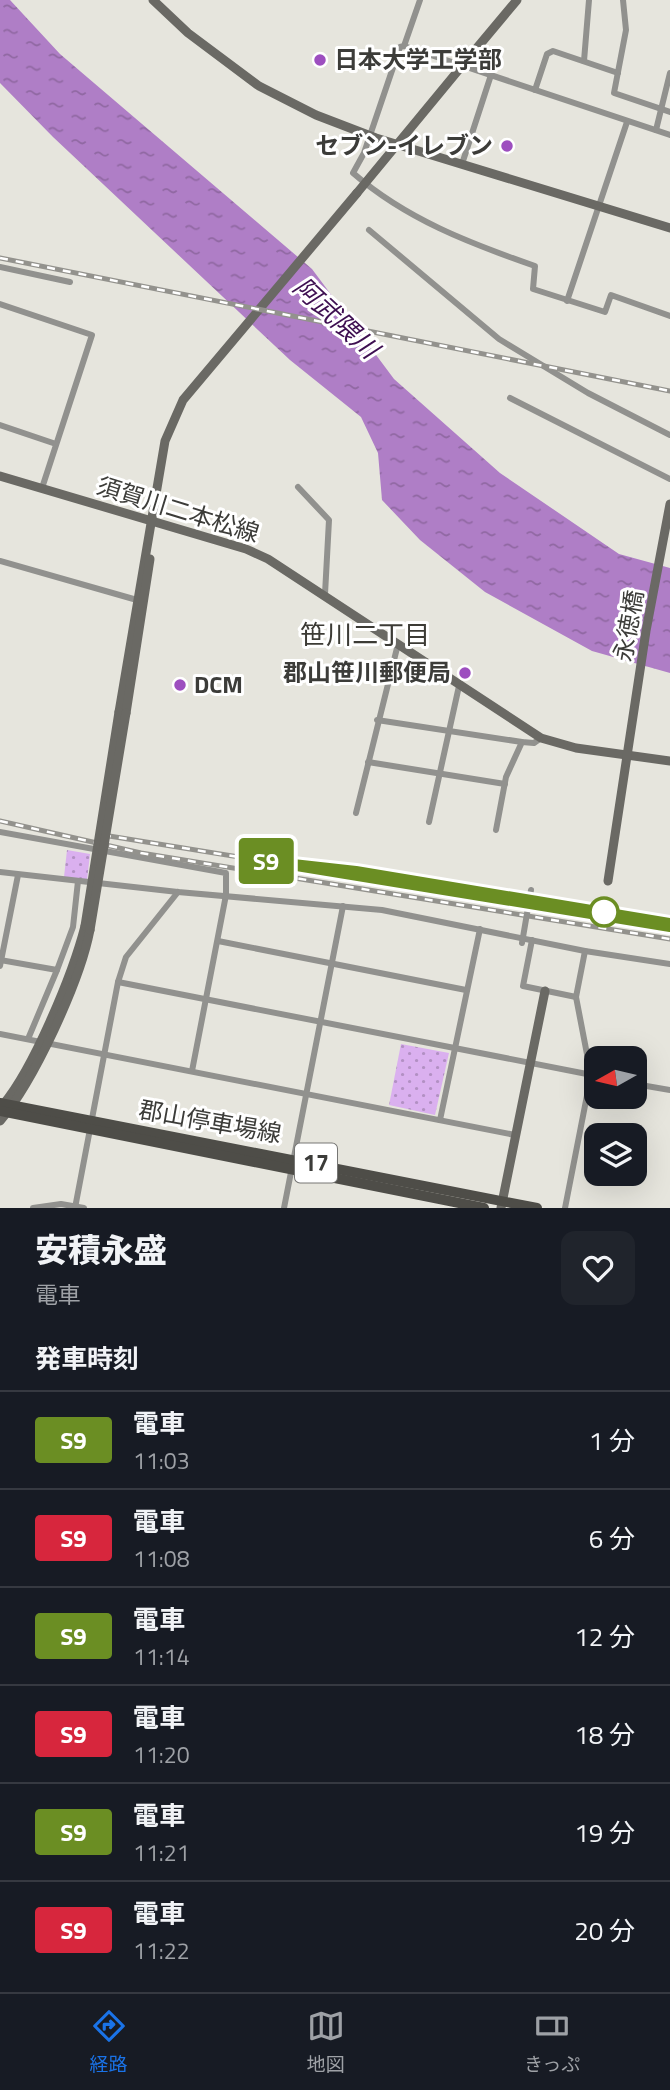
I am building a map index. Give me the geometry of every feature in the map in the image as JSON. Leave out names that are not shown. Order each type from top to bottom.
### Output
[{"type":"main road","name":"郡山停車場線","points":[[4,1107],[92,1127],[501,1205],[537,1208]]},
{"type":"main road","name":"郡山停車場線","points":[[293,1164],[484,1208]]},
{"type":"street","points":[[153,0],[188,33],[259,86],[316,115],[369,136],[670,228]]},
{"type":"street","points":[[419,0],[404,46],[400,47],[353,173],[381,197],[453,236],[535,266],[533,289],[605,312],[611,295],[670,316]]},
{"type":"street","points":[[0,1121],[4,1107],[42,1043],[82,961],[137,600],[165,441],[183,400],[517,0]]},
{"type":"street","points":[[584,61],[589,0]]},
{"type":"street","points":[[624,0],[626,30],[613,88],[616,95],[670,112]]},
{"type":"street","points":[[404,46],[670,135]]},
{"type":"street","points":[[535,90],[548,52],[618,73]]},
{"type":"street","points":[[656,130],[670,73]]},
{"type":"street","points":[[462,164],[491,75]]},
{"type":"street","points":[[568,300],[627,122]]},
{"type":"street","points":[[369,230],[499,339],[588,393],[670,435]]},
{"type":"street","points":[[0,267],[70,282]]},
{"type":"street","points":[[0,304],[92,335],[43,488]]},
{"type":"street","points":[[510,398],[670,479]]},
{"type":"street","points":[[0,425],[57,444]]},
{"type":"street","name":"須賀川二本松線","points":[[0,476],[246,549],[325,594],[459,686],[541,738],[576,748],[670,761]]},
{"type":"street","points":[[298,487],[329,520],[325,594]]},
{"type":"street","name":"永徳橋","points":[[608,881],[626,755],[670,504]]},
{"type":"street","points":[[122,712],[149,572],[152,522]]},
{"type":"street","points":[[0,561],[137,600]]},
{"type":"street","points":[[356,813],[398,644]]},
{"type":"street","points":[[429,822],[437,774],[459,686]]},
{"type":"street","points":[[377,720],[522,742],[534,743],[541,738]]},
{"type":"street","points":[[496,830],[505,784],[522,742]]},
{"type":"street","points":[[368,762],[505,784]]},
{"type":"street","points":[[0,832],[226,873],[226,895],[192,1071]]},
{"type":"street","points":[[0,872],[178,892],[382,910],[585,951],[670,964]]},
{"type":"street","points":[[19,875],[1,962],[57,970]]},
{"type":"street","points":[[27,1040],[73,927],[78,881]]},
{"type":"street","points":[[522,943],[531,890]]},
{"type":"street","points":[[76,1207],[118,982],[126,957],[178,892]]},
{"type":"street","points":[[284,1208],[343,906]]},
{"type":"street","points":[[440,1120],[480,929]]},
{"type":"street","points":[[532,940],[523,986],[576,997]]},
{"type":"street","points":[[218,941],[333,966],[466,990]]},
{"type":"street","points":[[585,951],[576,997],[587,1046]]},
{"type":"street","points":[[118,982],[584,1074]]},
{"type":"street","points":[[501,1205],[545,991]]},
{"type":"street","points":[[0,1034],[514,1135]]},
{"type":"street","points":[[648,1086],[670,1090]]},
{"type":"street","points":[[565,1208],[587,1110]]},
{"type":"street","points":[[33,1208],[44,1204],[84,1208]]},
{"type":"shaded area","points":[[67,850],[90,854],[87,880],[64,877]]},
{"type":"shaded area","points":[[401,1044],[449,1053],[435,1115],[389,1105]]},
{"type":"water","name":"阿武隈川","points":[[0,0],[10,0],[60,54],[312,269],[394,379],[500,473],[619,554],[670,568],[670,673],[592,651],[485,592],[420,540],[382,500],[378,453],[361,417],[290,360],[53,137],[0,83]]},
{"type":"railway","points":[[0,258],[670,391]]},
{"type":"railway","points":[[0,821],[141,853],[670,939]]},
{"type":"railway","points":[[103,835],[670,927]]},
{"type":"train","name":"S9","points":[[670,923],[356,871],[266,861],[670,927]]},
{"type":"place","name":"日本大学工学部","points":[[320,60]]},
{"type":"place","name":"セブン-イレブン","points":[[507,146]]},
{"type":"place","name":"郡山笹川郵便局","points":[[465,673]]},
{"type":"place","name":"DCM","points":[[180,685]]},
{"type":"district","name":"笹川二丁目","points":[[365,635]]}]
